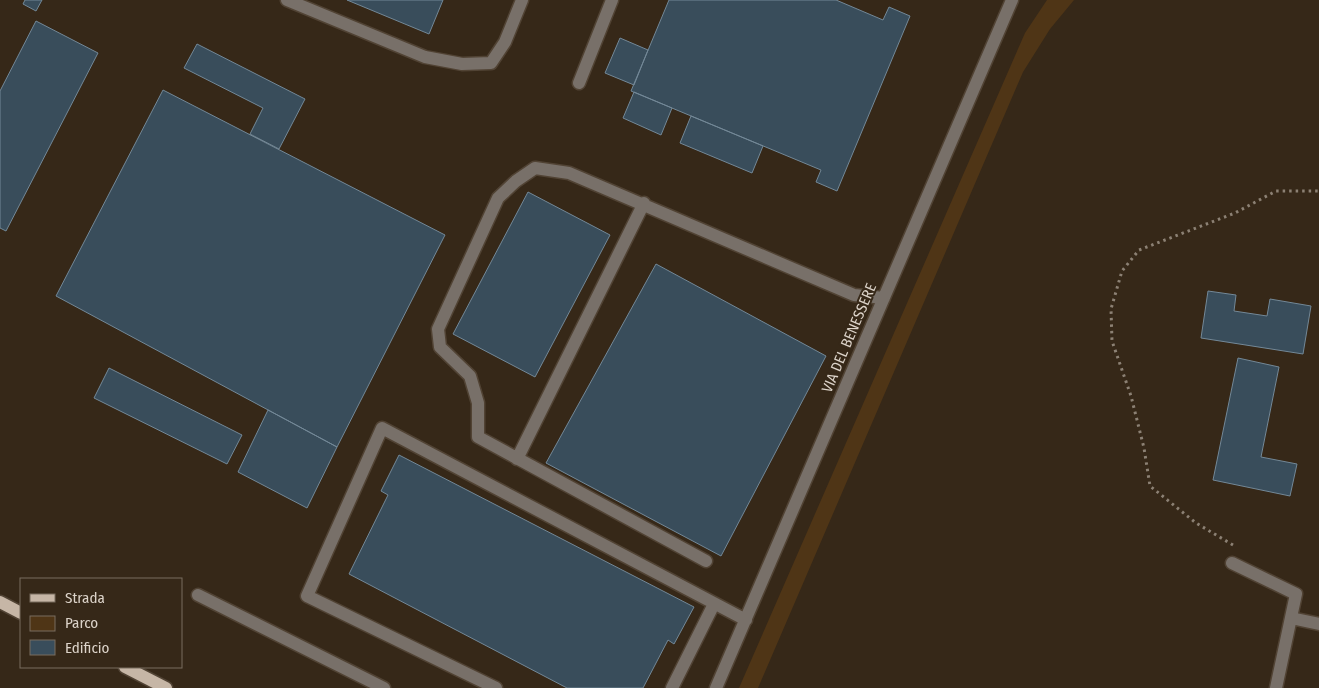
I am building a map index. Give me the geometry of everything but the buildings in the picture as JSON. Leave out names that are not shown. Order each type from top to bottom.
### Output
[{"type":"main road","points":[[0,602],[20,612]]},
{"type":"main road","points":[[127,668],[166,688]]},
{"type":"street","points":[[287,0],[426,57],[462,64],[491,63],[505,42],[522,0]]},
{"type":"street","points":[[578,84],[612,0]]},
{"type":"street","name":"VIA DEL BENESSERE","points":[[716,688],[1012,0]]},
{"type":"street","points":[[706,561],[478,437],[478,403],[470,376],[440,347],[438,328],[498,198],[516,181],[535,168],[569,173],[854,295],[884,298]]},
{"type":"street","points":[[517,459],[644,204]]},
{"type":"street","points":[[496,688],[307,596],[382,428],[746,620]]},
{"type":"street","points":[[1232,563],[1296,594],[1276,688]]},
{"type":"street","points":[[198,595],[384,688]]},
{"type":"street","points":[[672,688],[714,604]]},
{"type":"street","points":[[1291,618],[1319,624]]},
{"type":"path","points":[[1236,547],[1196,523],[1150,486],[1144,448],[1131,396],[1112,341],[1112,309],[1122,271],[1140,250],[1235,213],[1276,191],[1319,191]]},
{"type":"green space","points":[[1047,0],[1074,0],[1050,29],[1023,72],[758,688],[739,688],[1025,33]]}]
